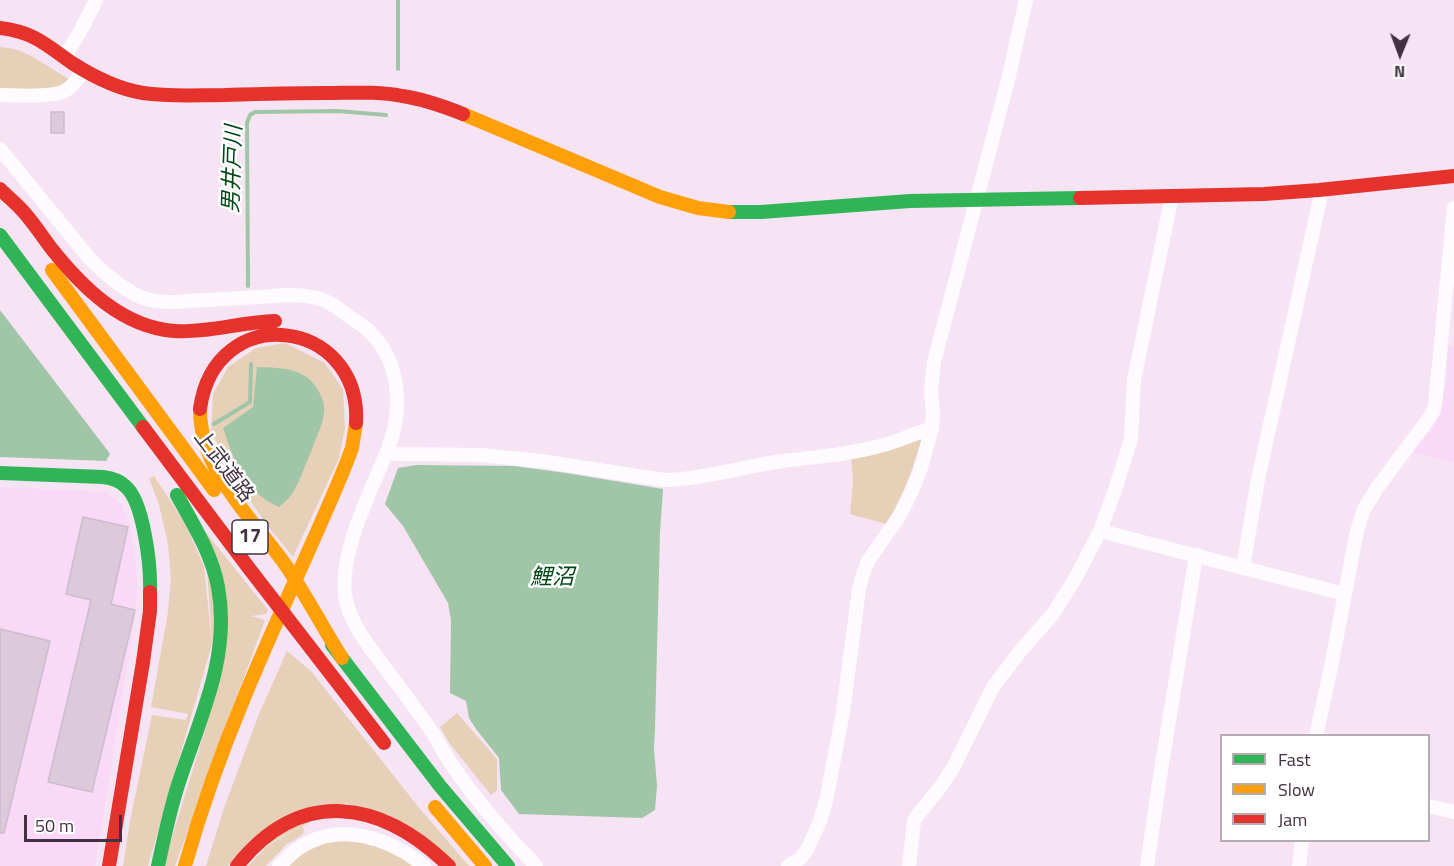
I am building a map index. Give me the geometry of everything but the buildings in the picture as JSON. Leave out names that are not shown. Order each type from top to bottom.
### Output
[{"type":"main road","points":[[0,28],[32,34],[84,70],[121,87],[141,93],[386,94],[436,104],[458,111],[656,195],[712,211],[736,213],[858,204],[1239,195],[1320,190],[1454,176]]},
{"type":"main road","points":[[0,189],[20,209],[68,269],[90,290],[106,304],[143,325],[165,330],[189,331],[257,321],[285,321]]},
{"type":"main road","name":"上武道路","points":[[0,200],[210,485],[440,786],[508,866]]},
{"type":"main road","name":"上武道路","points":[[0,235],[262,585],[392,752]]},
{"type":"main road","points":[[307,569],[350,454],[357,415],[356,399],[338,363],[319,346],[307,339],[294,336],[265,335],[234,347],[214,367],[205,382],[200,398],[200,418],[204,442],[225,484],[284,563],[342,658]]},
{"type":"main road","points":[[87,353],[127,425],[171,484],[200,534],[213,567],[218,588],[222,633],[220,657],[215,679],[179,781],[158,866]]},
{"type":"main road","points":[[185,866],[197,822],[232,723],[362,457],[369,421]]},
{"type":"main road","points":[[0,473],[102,477],[120,481],[131,491],[142,520],[150,565],[149,621],[109,866]]},
{"type":"main road","points":[[197,866],[226,773],[276,637]]},
{"type":"main road","points":[[424,794],[485,866]]},
{"type":"main road","points":[[237,866],[264,836],[277,827],[314,813],[343,811],[369,815],[405,831],[421,841],[449,866]]},
{"type":"street","points":[[65,57],[96,0]]},
{"type":"street","points":[[798,864],[820,820],[831,777],[863,574],[868,561],[905,506],[920,471],[932,428],[933,362],[1008,80],[1026,0]]},
{"type":"street","points":[[0,95],[60,93],[68,89],[84,70]]},
{"type":"street","points":[[0,149],[90,259],[105,274],[134,294],[151,300],[176,302],[285,295],[309,296],[328,302],[360,324],[378,341],[394,375],[398,408],[396,425],[387,452],[351,541],[345,573],[349,611],[361,636],[428,725],[466,785],[503,831],[536,866]]},
{"type":"street","points":[[1243,568],[1258,479],[1320,199],[1320,190]]},
{"type":"street","points":[[909,866],[914,822],[917,816],[953,768],[993,687],[1021,650],[1053,614],[1072,585],[1100,531],[1131,439],[1134,380],[1172,196]]},
{"type":"street","points":[[1316,734],[1357,531],[1364,510],[1394,463],[1427,421],[1435,405],[1454,208]]},
{"type":"street","points":[[387,452],[410,455],[481,455],[541,461],[664,480],[682,480],[776,462],[868,449],[932,428]]},
{"type":"street","points":[[1100,531],[1345,594]]},
{"type":"street","points":[[1147,866],[1195,562],[1198,555]]},
{"type":"street","points":[[1430,806],[1454,812]]},
{"type":"street","points":[[279,866],[296,850],[314,840],[348,834],[390,844],[424,866]]},
{"type":"street","points":[[1299,866],[1302,842]]},
{"type":"shaded area","points":[[0,47],[10,48],[36,58],[69,79],[58,88],[0,90]]},
{"type":"shaded area","points":[[285,343],[325,363],[343,389],[345,428],[339,458],[293,557],[267,525],[229,470],[211,430],[213,394],[228,367],[256,348]]},
{"type":"shaded area","points":[[1448,346],[1454,347],[1454,463],[1412,452],[1433,428],[1441,412],[1447,378]]},
{"type":"shaded area","points":[[922,438],[907,482],[886,524],[850,514],[853,482],[851,456]]},
{"type":"shaded area","points":[[154,476],[185,523],[204,566],[212,644],[148,866],[123,866],[152,715],[186,720],[188,714],[151,707],[168,612],[171,579],[168,544],[159,505],[149,478]]},
{"type":"shaded area","points":[[0,487],[106,492],[122,505],[130,527],[136,563],[136,611],[95,866],[0,866]]},
{"type":"shaded area","points":[[204,530],[268,610],[266,614],[251,616],[265,620],[175,866],[163,866],[216,695]]},
{"type":"shaded area","points":[[287,651],[311,671],[416,804],[469,866],[456,866],[346,803],[227,866],[206,866],[224,808],[259,714]]},
{"type":"shaded area","points":[[457,713],[497,759],[497,790],[491,795],[450,744],[440,727]]},
{"type":"shaded area","points":[[303,826],[304,832],[301,836],[287,844],[266,866],[248,866],[267,846]]},
{"type":"shaded area","points":[[340,840],[361,842],[378,847],[395,854],[413,866],[287,866],[312,849]]},
{"type":"water","points":[[0,310],[108,451],[110,454],[106,461],[0,457]]},
{"type":"water","points":[[257,367],[292,370],[306,377],[318,390],[324,406],[321,427],[300,478],[291,496],[279,507],[257,493],[242,475],[223,428],[253,407]]},
{"type":"water","name":"鯉沼","points":[[417,465],[514,466],[663,489],[654,748],[657,786],[655,810],[642,818],[519,814],[501,790],[499,758],[469,718],[466,701],[450,693],[451,620],[448,603],[403,526],[385,504],[398,468]]},
{"type":"waterway","name":"男井戸川","points":[[398,0],[398,69]]},
{"type":"waterway","name":"男井戸川","points":[[248,286],[247,123],[250,115],[255,112],[338,111],[386,115]]},
{"type":"waterway","name":"男井戸川","points":[[214,424],[250,402],[251,364]]},
{"type":"traffic: fast","points":[[729,212],[761,212],[910,201],[1080,198]]},
{"type":"traffic: fast","points":[[0,235],[143,427]]},
{"type":"traffic: fast","points":[[0,473],[103,477],[123,484],[132,494],[142,520],[148,552],[150,592]]},
{"type":"traffic: fast","points":[[158,866],[176,792],[211,686],[220,638],[221,613],[215,575],[201,540],[177,495]]},
{"type":"traffic: fast","points":[[332,645],[440,786],[508,866]]},
{"type":"traffic: slow","points":[[463,114],[660,197],[698,208],[729,212]]},
{"type":"traffic: slow","points":[[52,270],[214,490]]},
{"type":"traffic: slow","points":[[200,409],[202,432],[219,474],[231,494],[287,567],[342,658]]},
{"type":"traffic: slow","points":[[185,866],[227,739],[346,464],[352,448],[356,423]]},
{"type":"traffic: slow","points":[[435,807],[485,866]]},
{"type":"traffic: jam","points":[[0,28],[31,36],[98,78],[124,89],[143,93],[184,96],[383,93],[410,97],[463,114]]},
{"type":"traffic: jam","points":[[1080,198],[1264,194],[1454,176]]},
{"type":"traffic: jam","points":[[0,189],[24,213],[76,277],[105,303],[137,322],[155,328],[187,331],[275,321]]},
{"type":"traffic: jam","points":[[200,409],[211,374],[232,350],[258,337],[286,335],[313,343],[336,361],[352,388],[356,423]]},
{"type":"traffic: jam","points":[[143,427],[384,743]]},
{"type":"traffic: jam","points":[[109,866],[143,662],[150,611],[150,592]]},
{"type":"traffic: jam","points":[[237,866],[262,840],[288,823],[314,813],[342,811],[369,816],[396,827],[423,844],[449,866]]}]
